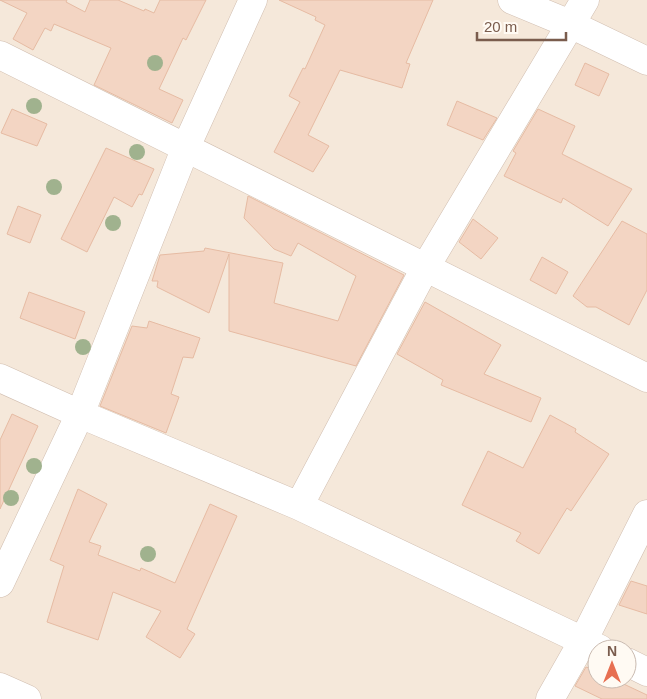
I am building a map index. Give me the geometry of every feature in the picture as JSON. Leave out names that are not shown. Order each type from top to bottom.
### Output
[{"type":"street","points":[[0,583],[80,414],[186,147],[252,0]]},
{"type":"street","points":[[512,0],[570,24],[647,61]]},
{"type":"street","points":[[299,506],[425,268],[585,0]]},
{"type":"street","points":[[0,55],[647,378]]},
{"type":"street","points":[[0,378],[80,414],[299,506],[587,643]]},
{"type":"street","points":[[594,639],[647,514]]},
{"type":"street","points":[[550,699],[587,650]]},
{"type":"street","points":[[0,687],[27,699]]},
{"type":"shaded area","points":[[0,0],[647,0],[647,699],[0,699]]},
{"type":"building","points":[[0,0],[67,0],[66,2],[85,12],[90,0],[118,0],[144,11],[145,9],[154,13],[160,0],[206,0],[186,40],[183,38],[159,89],[183,100],[172,123],[94,85],[111,48],[54,24],[51,31],[45,28],[33,50],[13,39],[27,13]]},
{"type":"building","points":[[279,0],[433,0],[406,63],[410,64],[402,88],[340,70],[308,135],[329,146],[313,172],[274,152],[300,102],[289,96],[303,68],[305,69],[325,25],[315,20],[316,17]]},
{"type":"building","points":[[585,63],[609,74],[599,96],[575,85]]},
{"type":"building","points":[[457,101],[497,118],[483,140],[447,125]]},
{"type":"building","points":[[12,109],[47,124],[37,146],[1,133]]},
{"type":"building","points":[[538,109],[575,126],[562,154],[632,189],[608,226],[563,198],[561,203],[504,176],[516,153],[513,151]]},
{"type":"building","points":[[106,148],[154,169],[142,195],[139,194],[132,207],[114,197],[87,252],[61,239]]},
{"type":"building","points":[[248,196],[404,275],[356,366],[229,331],[229,254],[209,313],[157,287],[158,281],[152,281],[160,255],[204,251],[205,248],[283,263],[274,303],[338,321],[356,276],[298,243],[291,256],[274,249],[244,218]]},
{"type":"building","points":[[18,206],[41,215],[30,243],[7,234]]},
{"type":"building","points":[[473,219],[498,238],[481,259],[459,242]]},
{"type":"building","points":[[622,221],[647,234],[647,290],[629,325],[596,307],[587,307],[573,296]]},
{"type":"building","points":[[542,257],[568,272],[556,294],[530,280]]},
{"type":"building","points":[[29,292],[85,312],[75,339],[20,318]]},
{"type":"building","points":[[425,302],[501,345],[484,374],[541,398],[531,422],[441,385],[443,380],[397,354]]},
{"type":"building","points":[[149,321],[200,338],[193,358],[183,357],[171,394],[179,397],[166,433],[100,406],[132,326],[147,328]]},
{"type":"building","points":[[12,414],[38,426],[0,509],[0,440]]},
{"type":"building","points":[[550,415],[576,429],[575,432],[609,454],[571,511],[567,508],[539,554],[516,541],[521,533],[462,505],[488,451],[523,468]]},
{"type":"building","points":[[78,489],[107,504],[89,542],[101,546],[98,555],[140,571],[141,568],[175,583],[210,504],[237,516],[187,629],[195,634],[180,658],[146,637],[161,611],[113,592],[98,640],[47,622],[64,566],[50,560]]},
{"type":"building","points":[[631,581],[647,586],[647,614],[619,605]]},
{"type":"building","points":[[586,667],[587,689],[634,689],[647,695],[647,699],[602,699],[575,686]]}]
